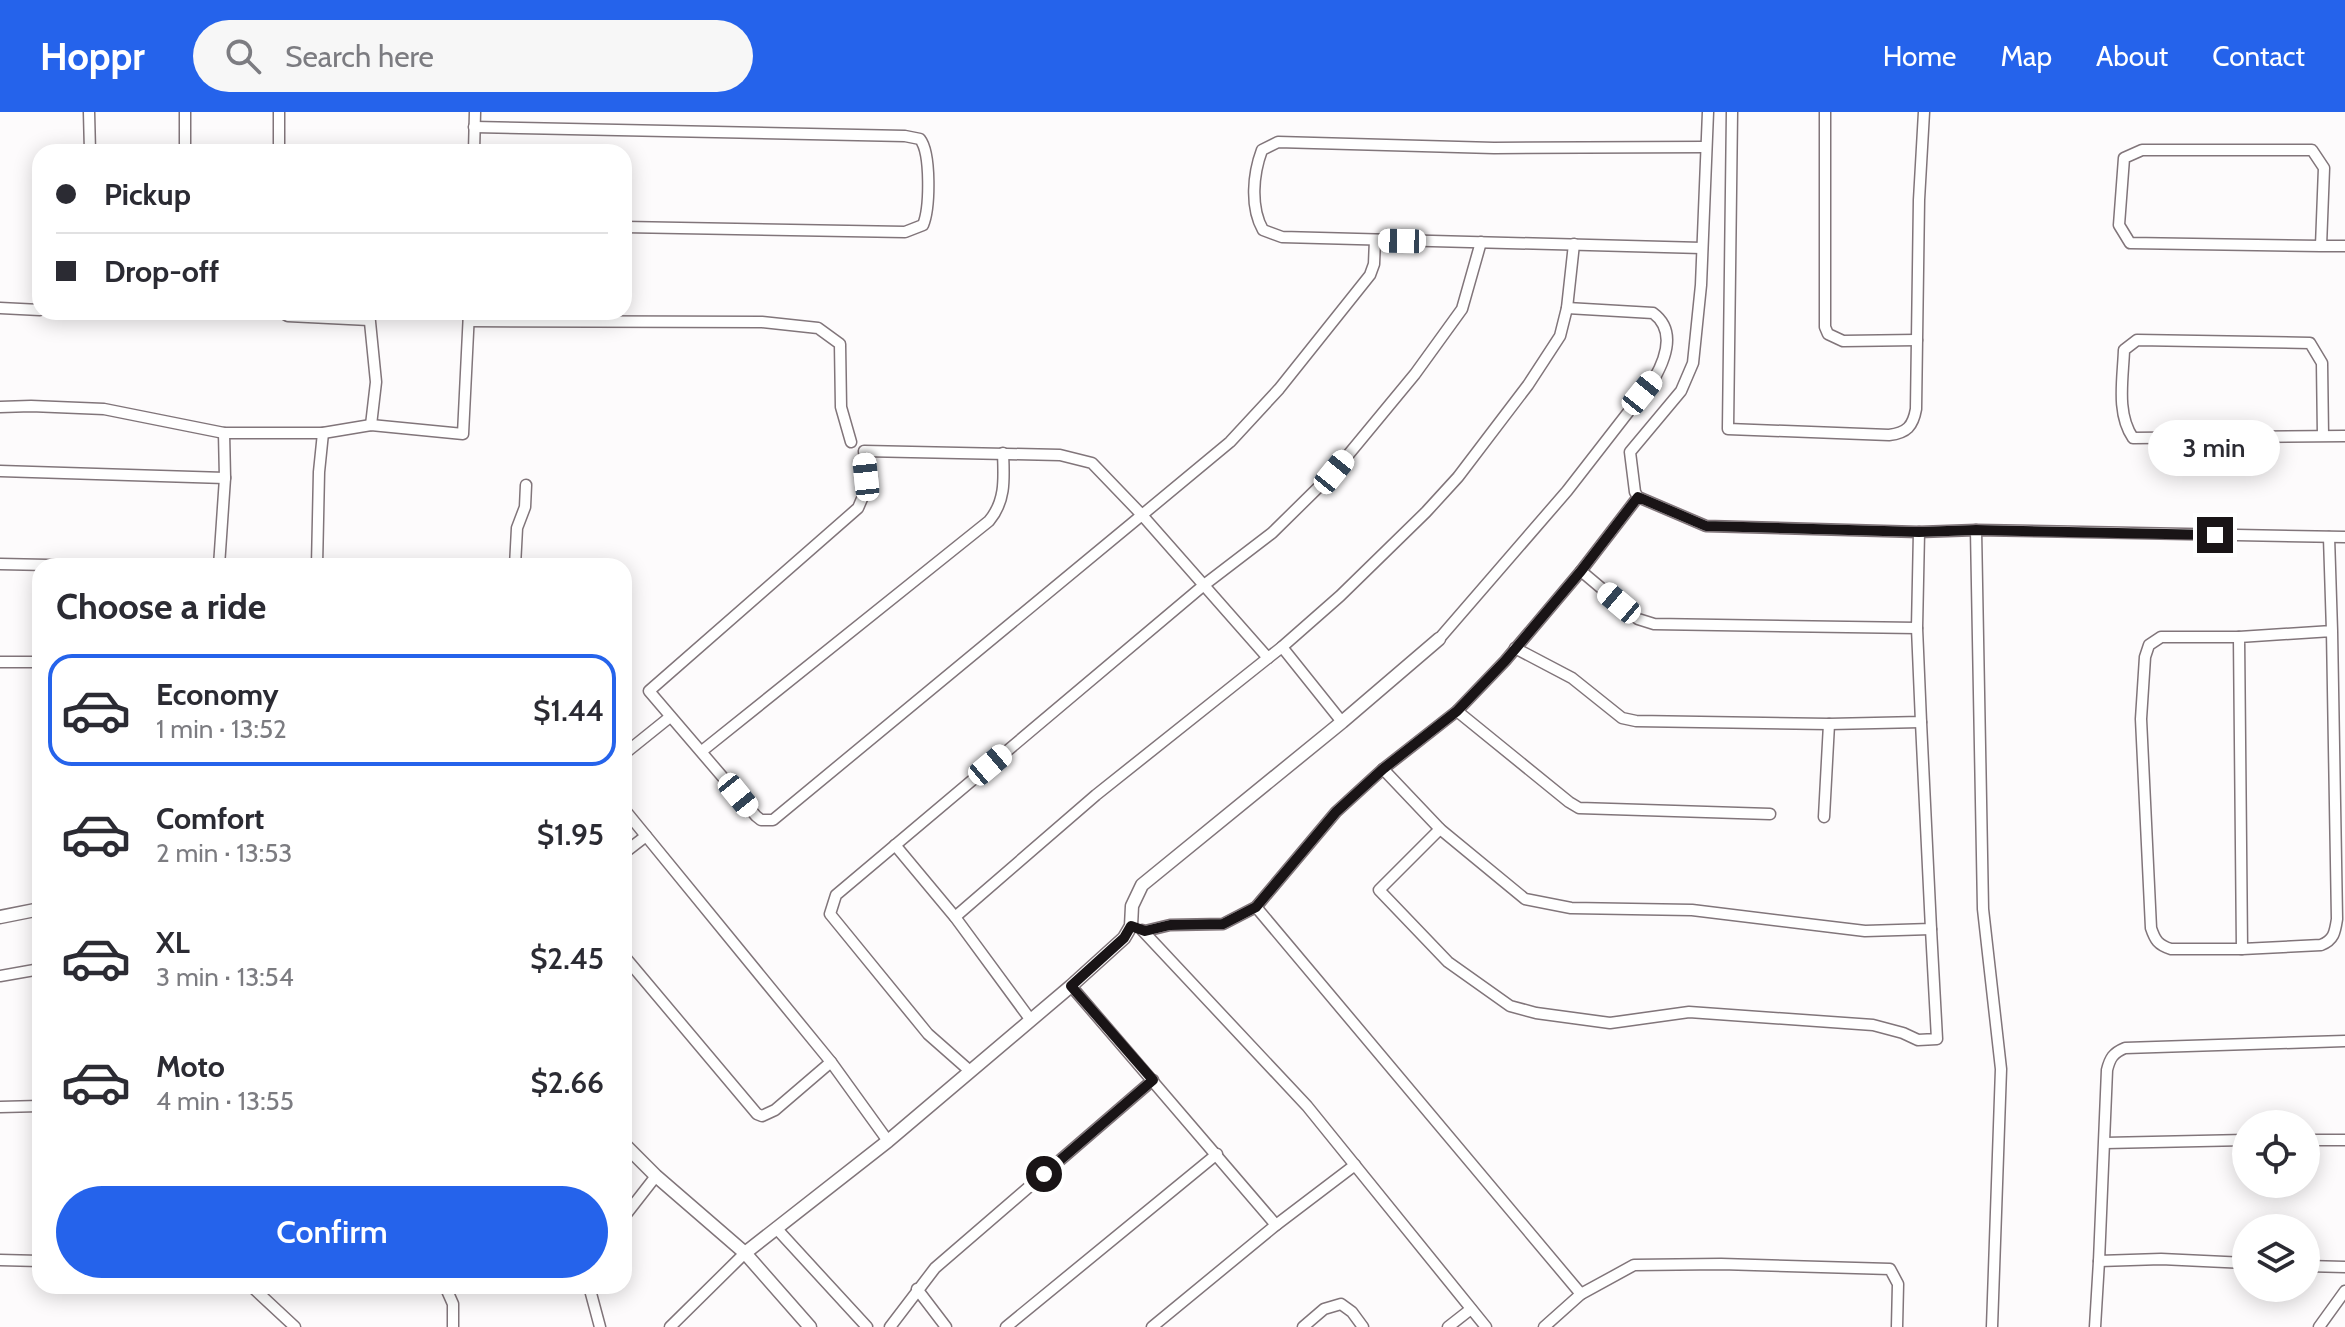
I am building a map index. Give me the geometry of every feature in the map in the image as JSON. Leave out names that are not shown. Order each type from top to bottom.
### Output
[{"type":"street","points":[[89,112],[90,144]]},
{"type":"street","points":[[185,112],[185,144]]},
{"type":"street","points":[[279,112],[279,144]]},
{"type":"street","points":[[474,144],[475,112]]},
{"type":"street","points":[[1708,112],[1701,285],[1691,372],[1681,391],[1630,452],[1638,497],[1706,526],[2345,537]]},
{"type":"street","points":[[1732,112],[1728,429],[1889,435],[1907,431],[1914,423],[1916,409],[1919,200],[1924,112]]},
{"type":"street","points":[[1825,112],[1825,327],[1828,334],[1843,341],[1917,340]]},
{"type":"street","points":[[474,127],[905,136],[920,139],[926,151],[927,210],[923,225],[905,232],[632,227]]},
{"type":"street","points":[[1702,248],[1282,237],[1263,230],[1258,220],[1255,175],[1262,150],[1278,142],[1524,148],[1706,147]]},
{"type":"street","points":[[2321,246],[2324,168],[2312,150],[2142,150],[2124,158],[2119,225],[2130,243],[2321,246],[2345,246]]},
{"type":"street","points":[[1268,658],[1142,515],[1092,463],[1060,455],[864,451],[867,487],[858,508],[649,691],[756,816],[761,820],[773,820],[1142,515],[1230,442],[1279,389],[1370,275],[1374,264],[1375,240]]},
{"type":"street","points":[[970,1071],[928,1034],[830,914],[836,895],[1204,585],[1272,533],[1334,472],[1415,374],[1462,309],[1481,242]]},
{"type":"street","points":[[955,917],[1096,795],[1282,647],[1340,596],[1458,477],[1555,345],[1567,308],[1574,244]]},
{"type":"street","points":[[0,308],[32,310]]},
{"type":"street","points":[[670,1327],[745,1253],[888,1141],[1124,938],[1131,926],[1132,906],[1142,885],[1439,639],[1567,491],[1663,363],[1667,332],[1662,320],[1653,313],[1567,308]]},
{"type":"street","points":[[369,320],[376,382],[371,425]]},
{"type":"street","points":[[0,407],[104,409],[224,433],[323,433],[371,425],[463,434],[469,320]]},
{"type":"street","points":[[632,320],[762,322],[818,328],[840,344],[841,407],[851,442]]},
{"type":"street","points":[[2323,436],[2322,363],[2310,343],[2137,340],[2124,350],[2121,396],[2125,426],[2133,438],[2345,436]]},
{"type":"street","points":[[220,558],[225,478],[224,433]]},
{"type":"street","points":[[317,558],[323,433]]},
{"type":"street","points":[[702,751],[989,521],[1001,504],[1004,489],[1003,453]]},
{"type":"street","points":[[0,471],[225,478]]},
{"type":"street","points":[[515,558],[517,528],[525,507],[526,485]]},
{"type":"street","points":[[1145,931],[1170,925],[1223,924],[1256,907],[1336,812],[1383,769],[1457,711],[1581,571],[1638,497]]},
{"type":"street","points":[[1976,530],[1983,909],[2001,1069],[1992,1327]]},
{"type":"street","points":[[1440,829],[1379,890],[1448,962],[1510,1006],[1536,1013],[1610,1023],[1689,1012],[1873,1025],[1918,1040],[1937,1039],[1917,628],[1919,532]]},
{"type":"street","points":[[2329,537],[2332,631],[2337,919],[2332,939],[2321,945],[2242,949],[2171,949],[2160,946],[2151,928],[2141,719],[2145,657],[2153,641],[2161,637],[2239,637],[2332,631]]},
{"type":"street","points":[[0,564],[32,565]]},
{"type":"street","points":[[1581,571],[1638,619],[1654,624],[1917,628]]},
{"type":"street","points":[[2239,637],[2242,949]]},
{"type":"street","points":[[1282,647],[1342,722]]},
{"type":"street","points":[[1515,648],[1572,678],[1622,718],[1636,721],[1921,722]]},
{"type":"street","points":[[0,662],[32,662]]},
{"type":"street","points":[[1457,711],[1579,808],[1770,814]]},
{"type":"street","points":[[632,748],[670,717]]},
{"type":"street","points":[[1824,817],[1829,724]]},
{"type":"street","points":[[1383,769],[1440,829],[1525,899],[1571,908],[1692,910],[1865,931],[1931,929]]},
{"type":"street","points":[[632,819],[831,1062],[888,1141]]},
{"type":"street","points":[[632,847],[646,836]]},
{"type":"street","points":[[895,845],[955,917],[1030,1019]]},
{"type":"street","points":[[1256,907],[1581,1294]]},
{"type":"street","points":[[0,917],[32,911]]},
{"type":"street","points":[[1131,926],[1145,931],[1307,1106],[1486,1327]]},
{"type":"street","points":[[632,966],[757,1114],[762,1116],[775,1110],[831,1062]]},
{"type":"street","points":[[0,976],[32,970]]},
{"type":"street","points":[[1071,986],[1276,1225]]},
{"type":"street","points":[[2095,1327],[2107,1070],[2113,1055],[2125,1048],[2345,1041]]},
{"type":"street","points":[[890,1327],[935,1268],[1153,1080]]},
{"type":"street","points":[[0,1107],[32,1106]]},
{"type":"street","points":[[2105,1143],[2232,1140]]},
{"type":"street","points":[[2320,1140],[2345,1140]]},
{"type":"street","points":[[632,1152],[745,1253],[810,1327]]},
{"type":"street","points":[[1006,1327],[1217,1154]]},
{"type":"street","points":[[1152,1327],[1355,1165]]},
{"type":"street","points":[[632,1207],[656,1176]]},
{"type":"street","points":[[776,1228],[867,1327]]},
{"type":"street","points":[[2099,1261],[2161,1259],[2232,1262]]},
{"type":"street","points":[[0,1260],[32,1261]]},
{"type":"street","points":[[1544,1327],[1581,1294],[1634,1265],[1721,1264],[1890,1269],[1898,1284],[1897,1327]]},
{"type":"street","points":[[2320,1266],[2345,1267]]},
{"type":"street","points":[[917,1289],[946,1327]]},
{"type":"street","points":[[2319,1327],[2345,1292]]},
{"type":"street","points":[[260,1294],[295,1327]]},
{"type":"street","points":[[449,1294],[453,1304],[453,1327]]},
{"type":"street","points":[[591,1294],[600,1327]]},
{"type":"street","points":[[1303,1327],[1324,1309],[1341,1304],[1352,1312],[1363,1327]]},
{"type":"street","points":[[1448,1327],[1471,1309]]},
{"type":"route","points":[[1044,1174],[1153,1080],[1071,986],[1124,938],[1131,926],[1145,931],[1170,925],[1223,924],[1256,907],[1336,812],[1383,769],[1457,711],[1505,661],[1638,497],[1706,526],[2215,535]]}]
